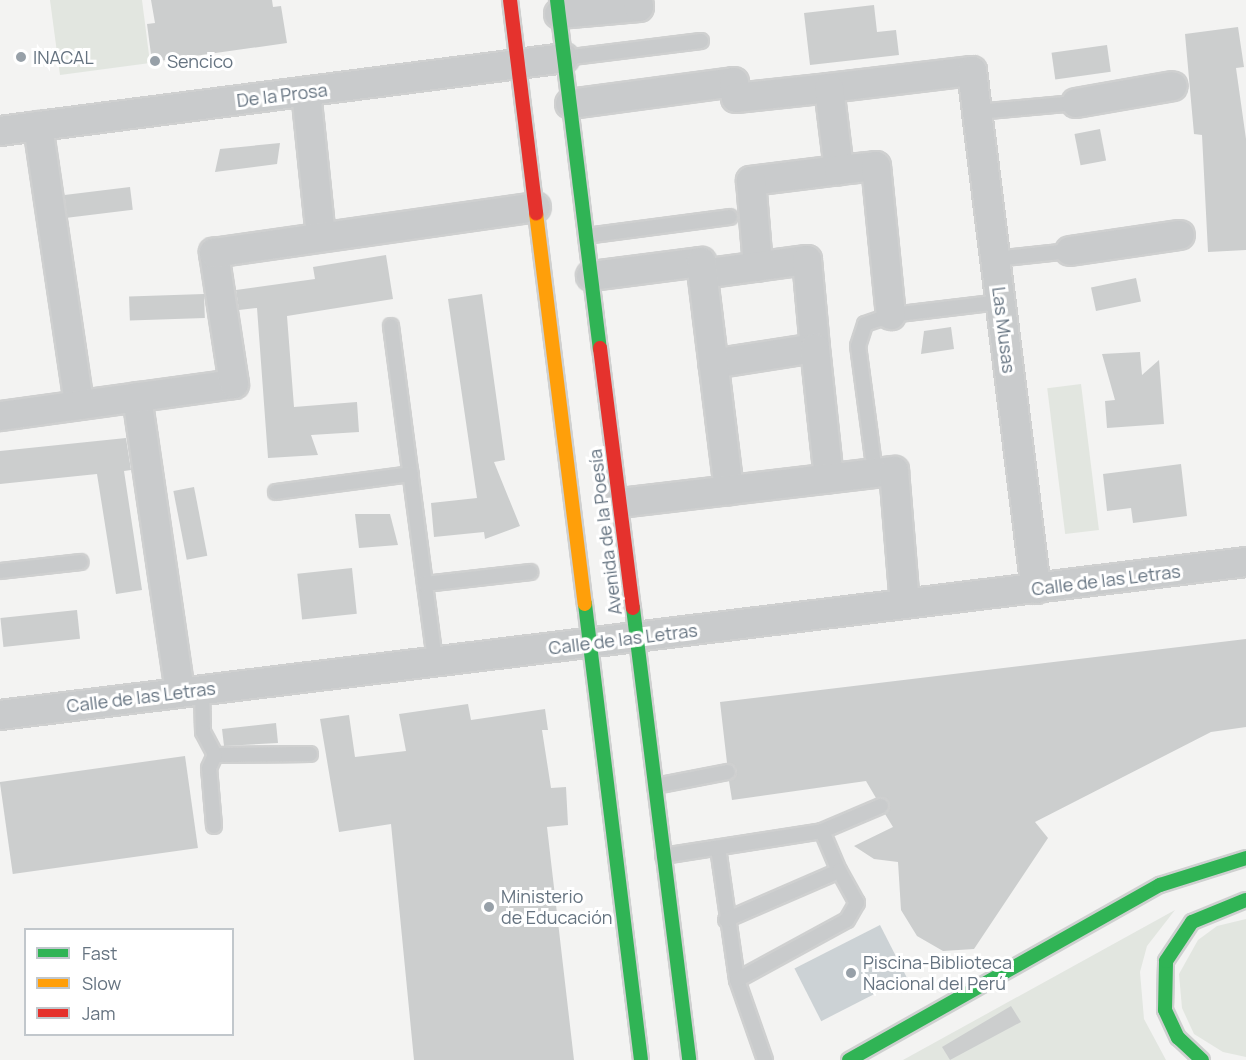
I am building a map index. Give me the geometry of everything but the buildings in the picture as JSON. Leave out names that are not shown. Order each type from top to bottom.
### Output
[{"type":"main road","name":"Avenida de la Poesía","points":[[510,0],[590,643],[620,844],[641,1060]]},
{"type":"main road","name":"Avenida de la Poesía","points":[[558,7],[654,786],[656,841],[663,856],[688,1060]]},
{"type":"main road","points":[[849,1060],[1160,885],[1246,858]]},
{"type":"main road","points":[[1203,1060],[1178,1038],[1165,1010],[1166,961],[1192,922],[1246,900]]},
{"type":"street","points":[[558,7],[639,7],[638,0]]},
{"type":"street","name":"De la Prosa","points":[[0,131],[564,58]]},
{"type":"street","name":"Las Musas","points":[[829,88],[972,71],[1036,590]]},
{"type":"street","points":[[570,104],[734,82],[736,98],[829,88],[839,170]]},
{"type":"street","points":[[1076,103],[1173,86]]},
{"type":"street","points":[[306,92],[321,237]]},
{"type":"street","points":[[38,126],[79,405]]},
{"type":"street","points":[[758,267],[751,181],[876,166],[891,315]]},
{"type":"street","points":[[0,416],[234,384],[214,253],[536,207]]},
{"type":"street","points":[[1070,251],[1180,234]]},
{"type":"street","points":[[702,274],[807,260],[829,478]]},
{"type":"street","points":[[591,276],[701,262],[729,490]]},
{"type":"street","points":[[713,364],[815,348]]},
{"type":"street","points":[[137,397],[191,691]]},
{"type":"street","points":[[620,503],[892,471],[905,604]]},
{"type":"street","name":"Calle de las Letras","points":[[0,715],[1036,590],[1246,562]]},
{"type":"lane","points":[[564,58],[701,41]]},
{"type":"lane","points":[[977,112],[1076,103]]},
{"type":"lane","points":[[586,236],[730,217]]},
{"type":"lane","points":[[995,259],[1070,251]]},
{"type":"lane","points":[[892,471],[858,346],[866,324],[891,315],[1000,302]]},
{"type":"lane","points":[[392,326],[435,661]]},
{"type":"lane","points":[[276,492],[411,474]]},
{"type":"lane","points":[[0,571],[80,562]]},
{"type":"lane","points":[[425,584],[530,572]]},
{"type":"lane","points":[[191,691],[203,732],[215,754]]},
{"type":"lane","points":[[215,754],[310,754]]},
{"type":"lane","points":[[214,826],[208,768],[215,754]]},
{"type":"lane","points":[[654,786],[728,772]]},
{"type":"lane","points":[[663,856],[822,831],[881,806]]},
{"type":"lane","points":[[737,980],[847,920],[857,903],[839,871],[822,831]]},
{"type":"lane","points":[[718,848],[726,920],[737,980],[765,1060]]},
{"type":"lane","points":[[726,920],[839,871]]},
{"type":"shaded area","points":[[50,0],[142,0],[150,63],[60,75]]},
{"type":"shaded area","points":[[1081,384],[1099,530],[1065,534],[1047,388]]},
{"type":"shaded area","points":[[1175,910],[1147,946],[1140,972],[1144,1019],[1166,1060],[903,1060]]},
{"type":"shaded area","points":[[1246,919],[1246,1057],[1223,1052],[1194,1034],[1182,1008],[1179,974],[1198,940],[1217,926]]},
{"type":"shaded area","name":"Piscina-Biblioteca Nacional del Perú","points":[[880,925],[907,978],[821,1021],[794,969]]},
{"type":"traffic: fast","points":[[557,0],[600,348]]},
{"type":"traffic: fast","points":[[585,604],[641,1060]]},
{"type":"traffic: fast","points":[[633,608],[689,1060]]},
{"type":"traffic: fast","points":[[849,1060],[1160,885],[1246,858]]},
{"type":"traffic: fast","points":[[1202,1060],[1178,1038],[1165,1010],[1166,961],[1192,922],[1246,900]]},
{"type":"traffic: slow","points":[[536,213],[585,604]]},
{"type":"traffic: jam","points":[[510,0],[536,213]]},
{"type":"traffic: jam","points":[[600,348],[633,608]]},
{"type":"place","name":"INACAL","points":[[21,57]]},
{"type":"place","name":"Sencico","points":[[155,61]]},
{"type":"place","name":"Ministerio de Educación","points":[[489,907]]},
{"type":"place","name":"Piscina-Biblioteca Nacional del Perú","points":[[851,973]]}]
